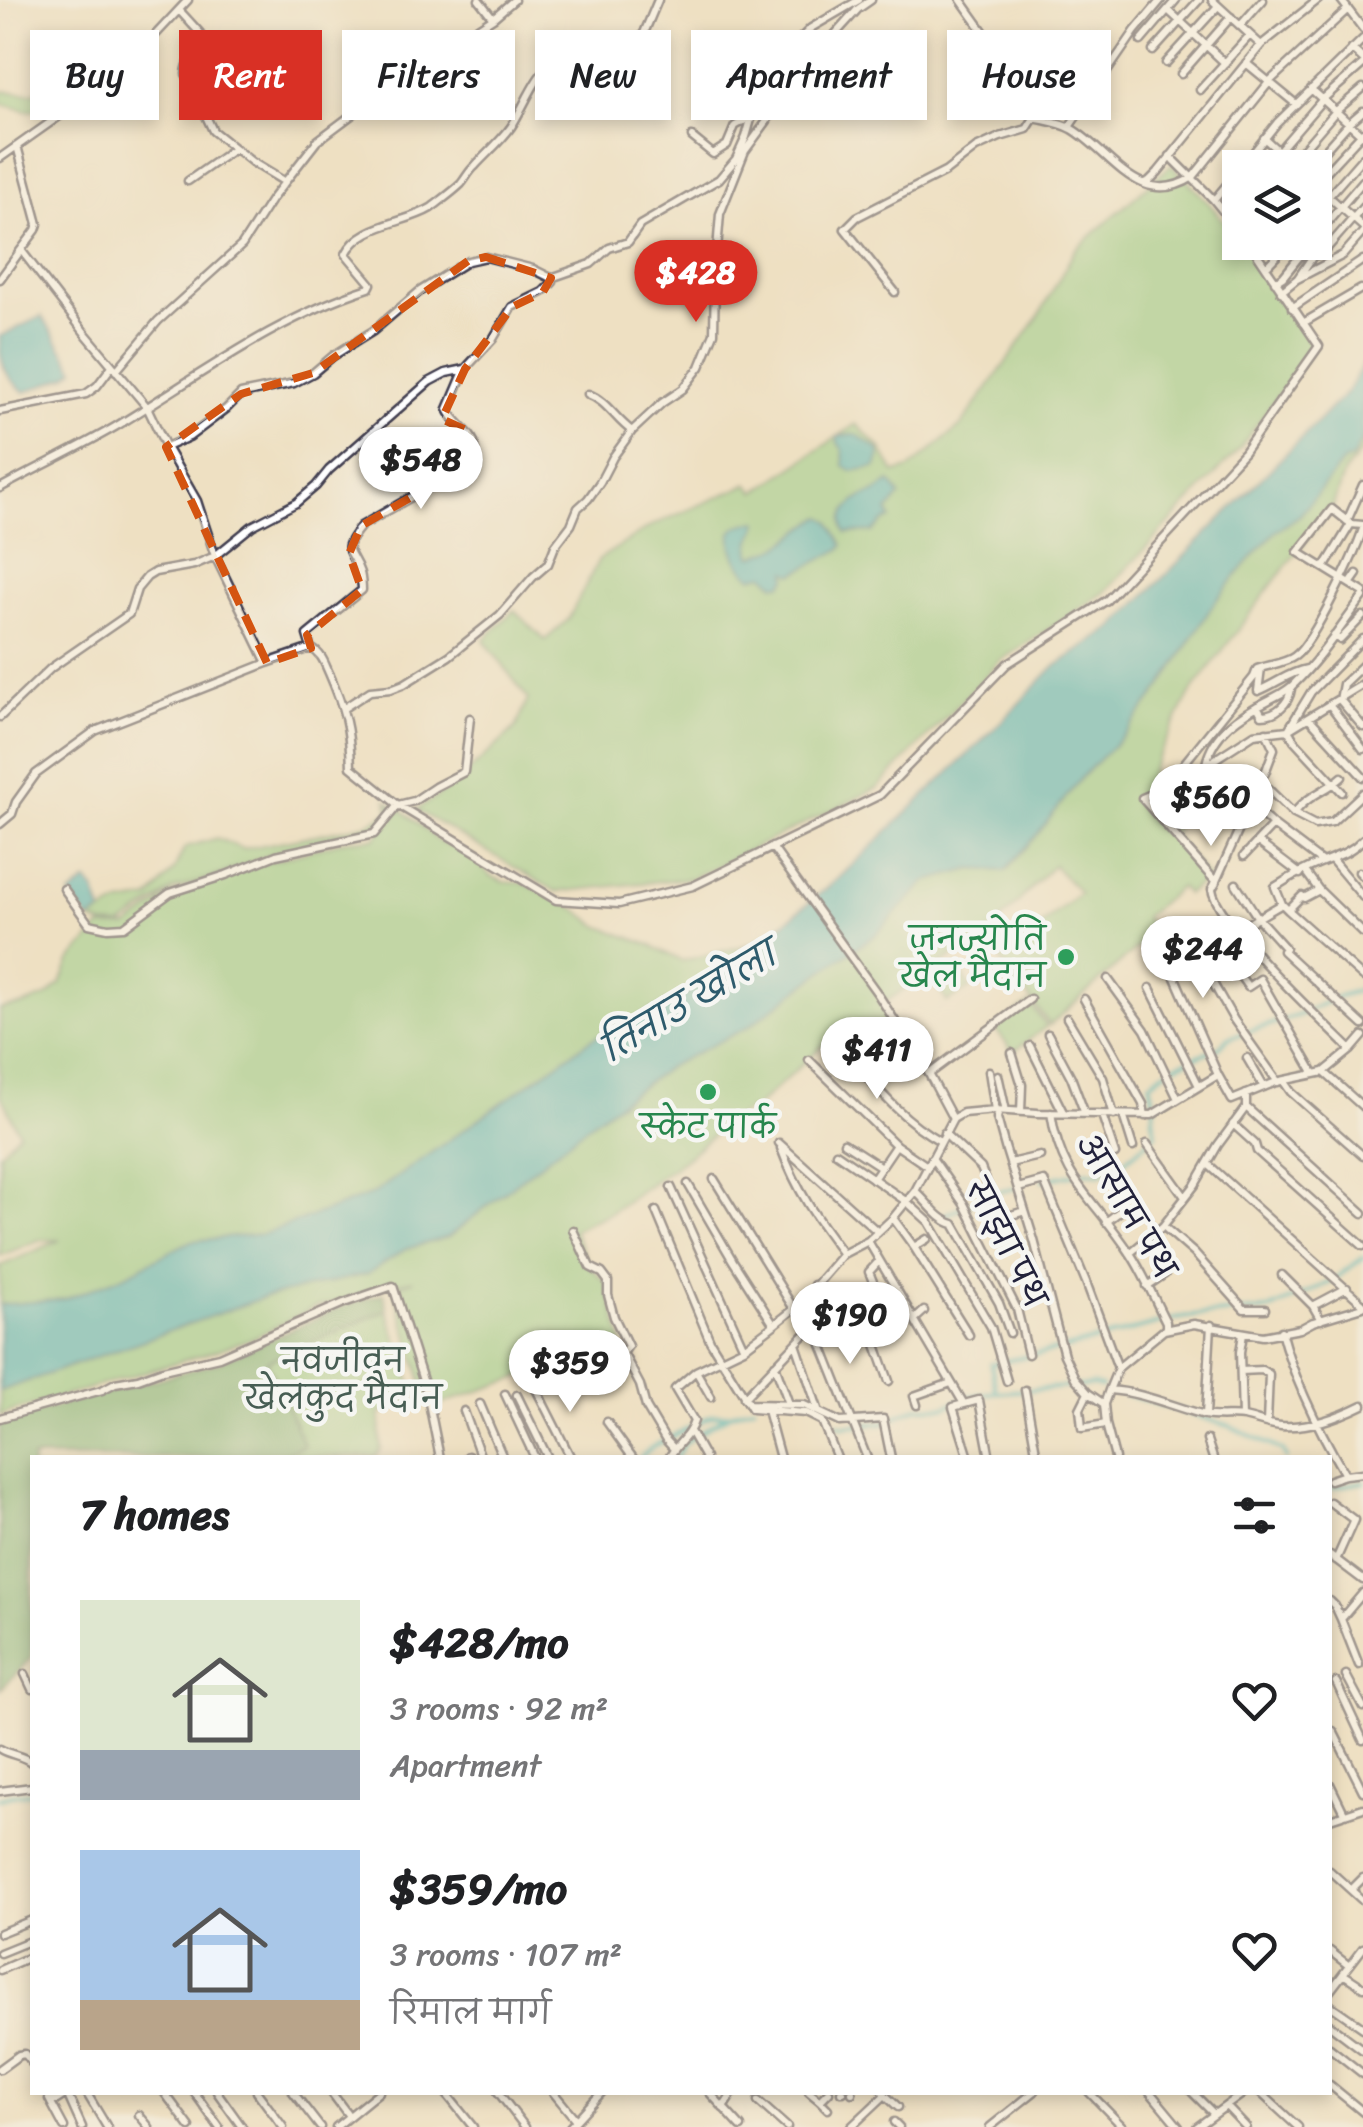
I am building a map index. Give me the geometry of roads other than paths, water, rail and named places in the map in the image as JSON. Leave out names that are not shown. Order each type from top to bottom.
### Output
[{"type":"street","points":[[0,158],[75,105],[102,92],[188,0]]},
{"type":"street","points":[[479,0],[493,18]]},
{"type":"street","points":[[0,411],[86,394],[97,386],[158,321],[242,245],[317,140],[514,0]]},
{"type":"street","points":[[0,488],[112,428],[278,326],[369,288],[368,278],[346,254],[350,246],[374,230],[429,209],[458,186],[510,129],[552,62],[572,56],[597,78],[611,77],[639,44],[658,0]]},
{"type":"street","points":[[809,30],[859,0]]},
{"type":"street","points":[[344,708],[370,691],[391,689],[426,670],[500,615],[548,564],[578,508],[588,499],[632,431],[662,402],[684,389],[700,367],[714,333],[720,214],[745,151],[813,49],[830,40],[858,8],[872,0]]},
{"type":"street","points":[[962,0],[983,30]]},
{"type":"street","points":[[1069,127],[1160,0]]},
{"type":"street","points":[[1140,41],[1176,0]]},
{"type":"street","points":[[1153,51],[1199,0]]},
{"type":"street","points":[[1240,26],[1263,0]]},
{"type":"street","points":[[1138,184],[1149,182],[1261,45],[1318,0]]},
{"type":"street","points":[[1341,0],[1360,18],[1363,29]]},
{"type":"street","points":[[1166,62],[1216,2],[1261,45]]},
{"type":"street","points":[[1042,120],[1069,127],[1138,184],[1179,186],[1192,177],[1270,82],[1348,9]]},
{"type":"street","points":[[179,10],[200,37],[186,66],[187,76],[213,131],[285,182]]},
{"type":"street","points":[[1168,10],[1225,63]]},
{"type":"street","points":[[1180,74],[1230,18]]},
{"type":"street","points":[[1200,90],[1250,36]]},
{"type":"street","points":[[1254,150],[1363,39]]},
{"type":"street","points":[[1264,138],[1278,150],[1363,61],[1352,49]]},
{"type":"street","points":[[1246,64],[1296,104]]},
{"type":"street","points":[[1305,150],[1336,111],[1363,88]]},
{"type":"street","points":[[1311,89],[1362,134],[1332,166]]},
{"type":"street","points":[[1324,150],[1363,111]]},
{"type":"street","points":[[692,137],[713,154],[726,145],[735,126],[745,120]]},
{"type":"street","points":[[166,447],[189,437],[241,394],[294,383],[313,373],[373,331],[420,291],[468,261],[486,257],[552,278],[591,264],[609,248],[628,242],[640,225],[719,179],[736,159],[751,120]]},
{"type":"street","points":[[896,292],[845,229],[868,210],[945,172],[976,148],[1027,130],[1033,120]]},
{"type":"street","points":[[0,279],[38,224],[17,146]]},
{"type":"street","points":[[188,181],[234,148]]},
{"type":"street","points":[[1169,156],[1222,211]]},
{"type":"street","points":[[1332,192],[1363,157]]},
{"type":"street","points":[[1332,216],[1363,181]]},
{"type":"street","points":[[1214,200],[1222,190]]},
{"type":"street","points":[[1281,292],[1343,256],[1363,230],[1332,199]]},
{"type":"street","points":[[1297,280],[1312,256],[1322,254],[1363,207]]},
{"type":"street","points":[[21,250],[147,407],[196,501],[215,556],[267,663]]},
{"type":"street","points":[[0,824],[12,814],[36,774],[96,731],[311,648],[320,652],[344,708],[351,766],[398,805],[556,900],[619,904],[693,886],[880,795],[1007,664],[1107,600],[1244,452],[1319,346],[1261,260]]},
{"type":"street","points":[[1266,268],[1273,260]]},
{"type":"street","points":[[1275,282],[1297,260]]},
{"type":"street","points":[[1292,308],[1363,260]]},
{"type":"street","points":[[311,648],[307,634],[362,590],[361,573],[349,554],[349,541],[361,526],[472,462],[475,446],[468,431],[456,423],[448,409],[464,369],[493,339],[512,307],[543,292],[552,278]]},
{"type":"street","points":[[1303,324],[1361,289]]},
{"type":"street","points":[[0,716],[51,668],[129,614],[137,589],[147,577],[215,556],[252,526],[296,503],[428,382],[464,369]]},
{"type":"street","points":[[588,394],[608,405],[619,422],[632,431]]},
{"type":"street","points":[[1324,568],[1363,486]]},
{"type":"street","points":[[1164,789],[1257,669],[1294,658],[1300,650],[1342,579],[1363,527],[1332,509],[1298,552],[1342,579],[1350,584],[1363,595],[1291,688],[1240,717],[1216,738],[1206,766]]},
{"type":"street","points":[[1351,559],[1361,564]]},
{"type":"street","points":[[1350,584],[1357,574]]},
{"type":"street","points":[[1334,636],[1340,640],[1363,616]]},
{"type":"street","points":[[1288,730],[1311,692],[1363,639]]},
{"type":"street","points":[[1300,650],[1311,666]]},
{"type":"street","points":[[1261,668],[1258,691],[1311,666]]},
{"type":"street","points":[[1340,700],[1343,684],[1363,666]]},
{"type":"street","points":[[1216,882],[1142,798],[1206,766],[1254,734],[1288,730],[1362,685]]},
{"type":"street","points":[[1257,706],[1266,716],[1282,708],[1291,688]]},
{"type":"street","points":[[1340,700],[1363,727]]},
{"type":"street","points":[[1330,704],[1363,749]]},
{"type":"street","points":[[64,889],[89,924],[124,927],[170,893],[276,855],[374,834],[398,805],[414,801],[464,772],[470,718]]},
{"type":"street","points":[[1309,718],[1363,778]]},
{"type":"street","points":[[1288,730],[1342,792]]},
{"type":"street","points":[[1266,732],[1274,749],[1270,764],[1251,790],[1250,805],[1212,889],[1213,897],[1272,971],[1351,1050]]},
{"type":"street","points":[[1206,766],[1322,862]]},
{"type":"street","points":[[1294,814],[1307,800],[1342,777]]},
{"type":"street","points":[[1259,780],[1294,814],[1315,825],[1332,822],[1363,793]]},
{"type":"street","points":[[1244,856],[1273,825]]},
{"type":"street","points":[[1363,839],[1350,852],[1275,886],[1285,907],[1363,977]]},
{"type":"street","points":[[1258,842],[1303,872],[1363,933]]},
{"type":"street","points":[[772,848],[877,993],[953,1119]]},
{"type":"street","points":[[1332,860],[1363,897]]},
{"type":"street","points":[[1236,884],[1284,949],[1363,1025]]},
{"type":"street","points":[[1319,890],[1170,964],[1232,1100],[1264,1087],[1324,1072],[1362,1040]]},
{"type":"street","points":[[1216,942],[1248,987],[1260,979],[1314,1074]]},
{"type":"street","points":[[1194,950],[1244,1034],[1281,1082],[1363,1156]]},
{"type":"street","points":[[1108,979],[1145,1030],[1178,1099]]},
{"type":"street","points":[[1150,988],[1200,1086]]},
{"type":"street","points":[[929,1074],[1030,999]]},
{"type":"street","points":[[1084,999],[1151,1115]]},
{"type":"street","points":[[1067,1018],[1103,1078],[1132,1147]]},
{"type":"street","points":[[1048,1034],[1085,1114]]},
{"type":"street","points":[[1030,1046],[1063,1112]]},
{"type":"street","points":[[1012,1053],[1022,1085],[1022,1112]]},
{"type":"street","points":[[1248,1058],[1264,1087]]},
{"type":"street","points":[[809,1060],[896,1145],[929,1162]]},
{"type":"street","points":[[854,1061],[916,1128],[942,1137],[981,1168],[1001,1218],[1025,1211]]},
{"type":"street","points":[[989,1071],[1000,1111]]},
{"type":"street","points":[[1324,1072],[1363,1108]]},
{"type":"street","points":[[998,1075],[997,1118],[1064,1355],[1075,1378],[1104,1404]]},
{"type":"street","points":[[670,1455],[691,1433],[694,1421],[676,1389],[696,1370],[744,1348],[774,1325],[796,1307],[843,1254],[868,1240],[893,1218],[914,1191],[953,1119],[963,1114],[1000,1111],[1151,1115],[1218,1075]]},
{"type":"street","points":[[1130,1253],[1163,1226],[1186,1197],[1246,1107],[1246,1094]]},
{"type":"street","points":[[1246,1107],[1363,1213]]},
{"type":"street","name":"आसाम पथ","points":[[1051,1113],[1054,1138],[1072,1176],[1130,1253],[1166,1326]]},
{"type":"street","points":[[1102,1115],[1115,1154]]},
{"type":"street","points":[[1233,1124],[1257,1152],[1363,1246]]},
{"type":"street","points":[[844,1143],[881,1167]]},
{"type":"street","points":[[843,1254],[806,1204],[779,1144],[878,1232]]},
{"type":"street","points":[[1147,1144],[1186,1197]]},
{"type":"street","points":[[874,1179],[896,1145]]},
{"type":"street","points":[[836,1153],[907,1202],[941,1239],[990,1328],[1007,1381]]},
{"type":"street","points":[[1010,1163],[1040,1156]]},
{"type":"street","name":"साझा पथ","points":[[929,1162],[964,1206],[1017,1309],[1028,1354]]},
{"type":"street","points":[[1114,1455],[1104,1404],[1113,1380],[1118,1368],[1166,1326],[1211,1325],[1263,1336],[1300,1329],[1363,1306],[1208,1165]]},
{"type":"street","points":[[714,1179],[796,1307],[814,1325],[866,1455]]},
{"type":"street","points":[[1018,1187],[1044,1182],[1118,1368]]},
{"type":"street","points":[[688,1184],[774,1325]]},
{"type":"street","points":[[671,1188],[744,1348]]},
{"type":"street","points":[[914,1191],[944,1222],[954,1224],[999,1303],[1010,1333]]},
{"type":"street","points":[[656,1211],[710,1341],[749,1404],[767,1410],[806,1413],[822,1421]]},
{"type":"street","points":[[1106,1222],[1120,1212]]},
{"type":"street","points":[[893,1218],[969,1334]]},
{"type":"street","points":[[1163,1226],[1194,1253],[1244,1308],[1266,1309]]},
{"type":"street","points":[[572,1230],[590,1267],[608,1281],[614,1316],[628,1346],[623,1352],[640,1385],[646,1408],[674,1448]]},
{"type":"street","points":[[914,1247],[928,1239]]},
{"type":"street","points":[[868,1240],[961,1400]]},
{"type":"street","points":[[879,1261],[870,1272],[888,1318],[908,1310]]},
{"type":"street","points":[[1147,1286],[1166,1274]]},
{"type":"street","points":[[1282,1275],[1322,1320]]},
{"type":"street","points":[[814,1285],[835,1304],[856,1292],[890,1380]]},
{"type":"street","points":[[0,1418],[219,1357],[393,1286],[427,1393],[439,1455]]},
{"type":"street","points":[[1313,1306],[1345,1287]]},
{"type":"street","points":[[914,1320],[924,1311]]},
{"type":"street","points":[[749,1404],[775,1365],[814,1325]]},
{"type":"street","points":[[1206,1415],[1211,1325]]},
{"type":"street","points":[[1280,1332],[1318,1422],[1346,1474]]},
{"type":"street","points":[[1242,1417],[1243,1334]]},
{"type":"street","points":[[796,1344],[836,1455]]},
{"type":"street","points":[[775,1365],[789,1404]]},
{"type":"street","points":[[696,1370],[711,1397]]},
{"type":"street","points":[[1240,1371],[1262,1370],[1269,1374],[1266,1424]]},
{"type":"street","points":[[917,1405],[914,1396],[951,1384]]},
{"type":"street","points":[[536,1389],[569,1455]]},
{"type":"street","points":[[1025,1390],[1037,1455]]},
{"type":"street","points":[[1109,1390],[1127,1391],[1206,1415],[1298,1426],[1363,1405]]},
{"type":"street","points":[[1088,1393],[1080,1409],[1082,1428],[1106,1424]]},
{"type":"street","points":[[505,1394],[534,1455]]},
{"type":"street","points":[[517,1394],[547,1455]]},
{"type":"street","points":[[968,1455],[953,1406],[961,1400],[979,1400],[989,1455]]},
{"type":"street","points":[[480,1404],[502,1455]]},
{"type":"street","points":[[749,1404],[804,1405],[840,1422],[883,1422],[890,1455]]},
{"type":"street","points":[[767,1410],[779,1455]]},
{"type":"street","points":[[464,1411],[479,1455]]},
{"type":"street","points":[[607,1422],[631,1455]]},
{"type":"street","points":[[691,1433],[704,1455]]},
{"type":"street","points":[[1207,1440],[1212,1455]]},
{"type":"street","points":[[1332,1479],[1363,1472]]},
{"type":"street","points":[[1332,1504],[1354,1520],[1333,1557],[1363,1580]]},
{"type":"street","points":[[1341,1619],[1363,1593]]},
{"type":"street","points":[[1355,1602],[1363,1610]]},
{"type":"street","points":[[1332,1605],[1359,1666]]},
{"type":"street","points":[[25,1674],[30,1685]]},
{"type":"street","points":[[1346,1675],[1363,1707]]},
{"type":"street","points":[[1336,1682],[1363,1740]]},
{"type":"street","points":[[1333,1731],[1363,1791]]},
{"type":"street","points":[[0,1749],[30,1761]]},
{"type":"street","points":[[0,1791],[30,1787]]},
{"type":"street","points":[[1332,1788],[1344,1813]]},
{"type":"street","points":[[1332,1817],[1363,1808]]},
{"type":"street","points":[[1332,1876],[1363,1901]]},
{"type":"street","points":[[1351,1890],[1363,1878]]},
{"type":"street","points":[[0,1934],[30,1921]]},
{"type":"street","points":[[0,1953],[30,1941]]},
{"type":"street","points":[[1332,1988],[1363,1948]]},
{"type":"street","points":[[1332,1952],[1348,1965]]},
{"type":"street","points":[[0,1970],[30,1957]]},
{"type":"street","points":[[1355,1957],[1363,1963]]},
{"type":"street","points":[[1343,1974],[1363,1987]]},
{"type":"street","points":[[1332,2006],[1363,2028]]},
{"type":"street","points":[[1332,2026],[1363,2050]]},
{"type":"street","points":[[1332,2050],[1363,2074]]},
{"type":"street","points":[[0,2070],[19,2055],[30,2059]]},
{"type":"street","points":[[1332,2088],[1363,2112]]},
{"type":"street","points":[[48,2096],[56,2100],[69,2095],[82,2127]]},
{"type":"street","points":[[88,2095],[107,2127]]},
{"type":"street","points":[[166,2095],[190,2127]]},
{"type":"street","points":[[196,2095],[219,2127]]},
{"type":"street","points":[[219,2095],[242,2127]]},
{"type":"street","points":[[259,2095],[282,2127]]},
{"type":"street","points":[[295,2095],[320,2127]]},
{"type":"street","points":[[333,2095],[349,2116]]},
{"type":"street","points":[[336,2127],[375,2095]]},
{"type":"street","points":[[447,2095],[473,2127]]},
{"type":"street","points":[[500,2095],[525,2127]]},
{"type":"street","points":[[555,2095],[576,2120]]},
{"type":"street","points":[[570,2127],[599,2095]]},
{"type":"street","points":[[712,2095],[740,2127]]},
{"type":"street","points":[[723,2108],[731,2095]]},
{"type":"street","points":[[813,2095],[828,2109]]},
{"type":"street","points":[[820,2102],[826,2095]]},
{"type":"street","points":[[851,2127],[883,2095]]},
{"type":"street","points":[[885,2095],[898,2107]]},
{"type":"street","points":[[996,2125],[1031,2095]]},
{"type":"street","points":[[1093,2095],[1123,2127]]},
{"type":"street","points":[[1152,2095],[1179,2127]]},
{"type":"street","points":[[1194,2095],[1214,2127]]},
{"type":"street","points":[[1197,2127],[1240,2095]]},
{"type":"street","points":[[1263,2095],[1298,2127]]},
{"type":"street","points":[[48,2096],[63,2124],[77,2116]]},
{"type":"street","points":[[758,2100],[787,2127]]},
{"type":"street","points":[[1226,2106],[1246,2127]]},
{"type":"street","points":[[140,2115],[149,2127]]},
{"type":"water","points":[[42,316],[75,369],[67,376],[25,392],[4,368],[0,336]]},
{"type":"water","name":"तिनाउ खोला","points":[[1363,364],[1363,438],[1352,458],[1343,462],[1300,515],[1275,532],[1246,564],[1214,603],[1162,686],[1125,734],[1083,775],[1005,871],[972,869],[927,881],[874,936],[748,1027],[668,1067],[448,1237],[406,1249],[367,1274],[265,1297],[0,1391],[0,1305],[66,1299],[123,1276],[191,1241],[264,1234],[373,1194],[593,1038],[683,996],[784,923],[840,877],[1053,668],[1115,626],[1347,392]]},
{"type":"water","points":[[852,434],[879,450],[876,467],[853,471],[844,466],[837,437]]},
{"type":"water","points":[[891,482],[900,496],[888,511],[891,519],[873,532],[846,533],[843,522],[848,509]]},
{"type":"water","points":[[823,517],[830,521],[843,545],[841,549],[793,574],[787,571],[782,584],[775,584],[764,574],[752,577],[736,557],[732,532],[738,526],[759,522],[751,547],[752,556],[756,556],[779,547]]},
{"type":"water","points":[[85,882],[95,891],[102,912],[89,920],[70,895]]},
{"type":"waterway","points":[[1043,1180],[1117,1167],[1156,1134],[1150,1083],[1171,1067],[1218,1048],[1228,1038],[1363,989]]},
{"type":"waterway","points":[[942,1216],[993,1193],[1018,1187]]},
{"type":"waterway","points":[[996,1392],[991,1364],[1175,1319],[1269,1310],[1335,1280],[1363,1258]]},
{"type":"waterway","points":[[838,1424],[882,1423],[918,1407],[945,1407],[966,1397],[988,1393],[1101,1387]]},
{"type":"waterway","points":[[1124,1394],[1230,1426],[1285,1455]]},
{"type":"waterway","points":[[643,1455],[713,1415],[754,1406]]},
{"type":"waterway","points":[[678,1455],[684,1443],[726,1416]]},
{"type":"waterway","points":[[1332,1488],[1363,1482]]},
{"type":"waterway","points":[[0,1798],[30,1793]]},
{"type":"place","name":"जनज्योति खेल मैदान","points":[[1066,957]]},
{"type":"place","name":"स्केट पार्क","points":[[708,1092]]},
{"type":"park label","name":"नवजीवन खेलकुद मैदान","points":[[343,1380]]}]
